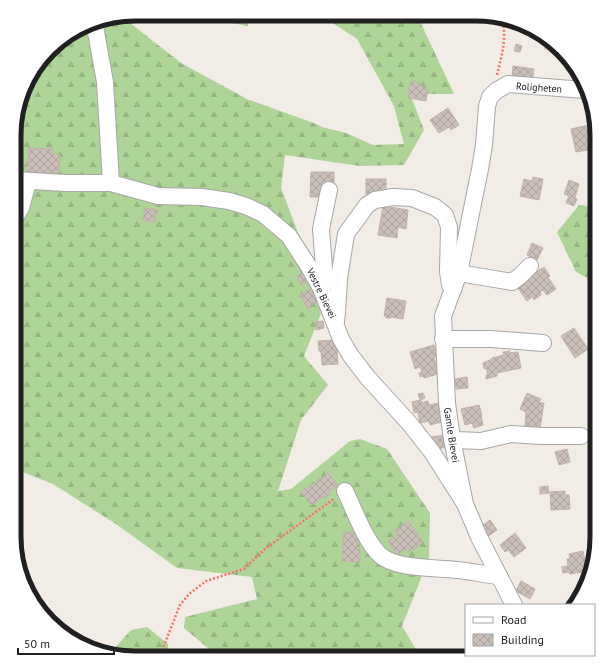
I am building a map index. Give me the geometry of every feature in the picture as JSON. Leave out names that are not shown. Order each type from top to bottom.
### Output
[{"type":"street","points":[[95,29],[105,82],[111,183]]},
{"type":"street","name":"Roligheten","points":[[496,91],[508,84],[580,90]]},
{"type":"street","name":"Gamle Bievei","points":[[496,91],[490,97],[487,106],[484,145],[480,169],[456,280],[442,316],[447,403],[452,439],[465,504],[478,537],[513,604]]},
{"type":"street","name":"Vestre Bievei","points":[[21,208],[22,181],[111,183],[158,196],[202,197],[229,201],[246,206],[263,214],[289,236],[309,266],[321,288],[341,339],[351,356],[368,378],[410,424],[432,452],[465,504]]},
{"type":"street","points":[[321,288],[325,281],[321,229],[329,190]]},
{"type":"street","points":[[335,322],[339,279],[346,234],[367,205],[374,200],[393,197],[412,198],[435,208],[445,215],[449,227],[448,272],[450,285],[456,280],[512,282],[530,266]]},
{"type":"street","points":[[443,339],[491,339],[543,343]]},
{"type":"street","points":[[452,439],[481,441],[511,434],[581,436]]},
{"type":"street","points":[[345,490],[371,545],[387,560],[405,565],[499,576]]},
{"type":"path","points":[[496,91],[496,78],[505,43],[503,24]]},
{"type":"path","points":[[162,651],[180,605],[189,594],[206,582],[244,569],[266,548],[345,490]]},
{"type":"green space","points":[[127,21],[181,63],[247,99],[322,127],[346,133],[373,145],[404,144],[394,106],[357,39],[330,21],[420,21],[454,94],[410,94],[424,130],[404,165],[360,166],[285,155],[281,188],[324,306],[304,356],[328,385],[301,420],[278,491],[291,489],[350,441],[360,439],[387,449],[430,513],[429,558],[402,626],[417,651],[212,651],[184,628],[185,617],[257,599],[252,577],[177,568],[116,524],[53,484],[21,471],[21,135],[25,105],[36,78],[49,60],[60,49],[78,36],[91,30],[113,23]]},
{"type":"green space","points":[[221,21],[246,21],[248,26]]},
{"type":"green space","points":[[579,205],[590,206],[590,279],[576,272],[557,232]]},
{"type":"green space","points":[[147,627],[168,644],[168,651],[127,651],[114,649],[131,630]]},
{"type":"building","points":[[516,44],[522,46],[520,52],[514,51]]},
{"type":"building","points":[[545,45],[550,49],[545,49]]},
{"type":"building","points":[[513,66],[534,69],[532,82],[512,80]]},
{"type":"building","points":[[411,81],[420,83],[420,86],[428,88],[426,101],[408,98]]},
{"type":"building","points":[[448,108],[459,125],[451,130],[449,127],[439,133],[430,120]]},
{"type":"building","points":[[589,125],[590,150],[576,152],[571,129]]},
{"type":"building","points":[[29,148],[53,149],[53,155],[60,155],[59,173],[27,172]]},
{"type":"building","points":[[311,172],[334,172],[334,185],[325,197],[310,197]]},
{"type":"building","points":[[533,177],[543,179],[539,200],[520,196],[524,179],[532,181]]},
{"type":"building","points":[[366,179],[386,179],[386,194],[366,194]]},
{"type":"building","points":[[569,180],[579,184],[575,198],[577,199],[574,206],[566,203],[569,196],[564,194]]},
{"type":"building","points":[[383,206],[408,210],[406,229],[398,227],[397,238],[378,235]]},
{"type":"building","points":[[145,208],[157,210],[155,222],[143,220]]},
{"type":"building","points":[[532,243],[543,248],[537,260],[527,255]]},
{"type":"building","points":[[544,267],[550,276],[548,277],[556,289],[547,295],[543,290],[540,292],[541,295],[534,300],[532,297],[527,301],[516,285]]},
{"type":"building","points":[[307,271],[311,280],[301,285],[297,276]]},
{"type":"building","points":[[310,289],[318,301],[308,308],[300,295]]},
{"type":"building","points":[[387,298],[406,301],[403,319],[391,317],[386,318],[386,316],[384,316]]},
{"type":"building","points":[[323,321],[324,328],[316,330],[315,322]]},
{"type":"building","points":[[574,328],[588,349],[575,358],[561,336]]},
{"type":"building","points":[[336,340],[338,364],[322,365],[321,351],[319,351],[318,341]]},
{"type":"building","points":[[434,345],[437,356],[434,357],[438,374],[424,378],[423,376],[420,377],[419,373],[422,372],[420,367],[415,369],[410,352]]},
{"type":"building","points":[[510,351],[510,353],[518,352],[521,368],[497,373],[497,376],[486,379],[486,375],[488,375],[486,368],[484,369],[483,363],[492,358],[504,355],[503,352]]},
{"type":"building","points":[[467,377],[468,388],[456,389],[455,379]]},
{"type":"building","points":[[423,393],[425,398],[420,400],[418,394]]},
{"type":"building","points":[[527,393],[541,399],[539,403],[544,403],[540,428],[525,426],[526,412],[520,409]]},
{"type":"building","points":[[421,400],[421,403],[428,401],[429,405],[439,403],[442,422],[430,425],[429,421],[420,423],[418,412],[414,413],[412,402]]},
{"type":"building","points":[[479,405],[483,425],[474,428],[472,423],[465,425],[461,409]]},
{"type":"building","points":[[445,435],[448,447],[436,449],[432,445],[431,437]]},
{"type":"building","points":[[567,449],[570,462],[559,465],[555,452]]},
{"type":"building","points":[[328,473],[338,486],[327,493],[329,495],[325,498],[324,496],[311,505],[301,492]]},
{"type":"building","points":[[548,486],[549,493],[540,494],[540,487]]},
{"type":"building","points":[[565,491],[565,495],[569,495],[570,509],[551,510],[550,492]]},
{"type":"building","points":[[490,520],[497,530],[487,537],[480,527]]},
{"type":"building","points":[[408,521],[423,542],[410,552],[407,548],[397,555],[388,541],[398,535],[395,530]]},
{"type":"building","points":[[344,532],[357,533],[357,549],[360,549],[360,562],[342,561]]},
{"type":"building","points":[[515,533],[526,548],[514,557],[508,550],[505,552],[500,545]]},
{"type":"building","points":[[583,551],[586,566],[584,571],[570,574],[569,572],[563,573],[562,567],[568,566],[567,559],[570,559],[569,554]]},
{"type":"building","points":[[521,581],[535,589],[530,599],[516,591]]}]
